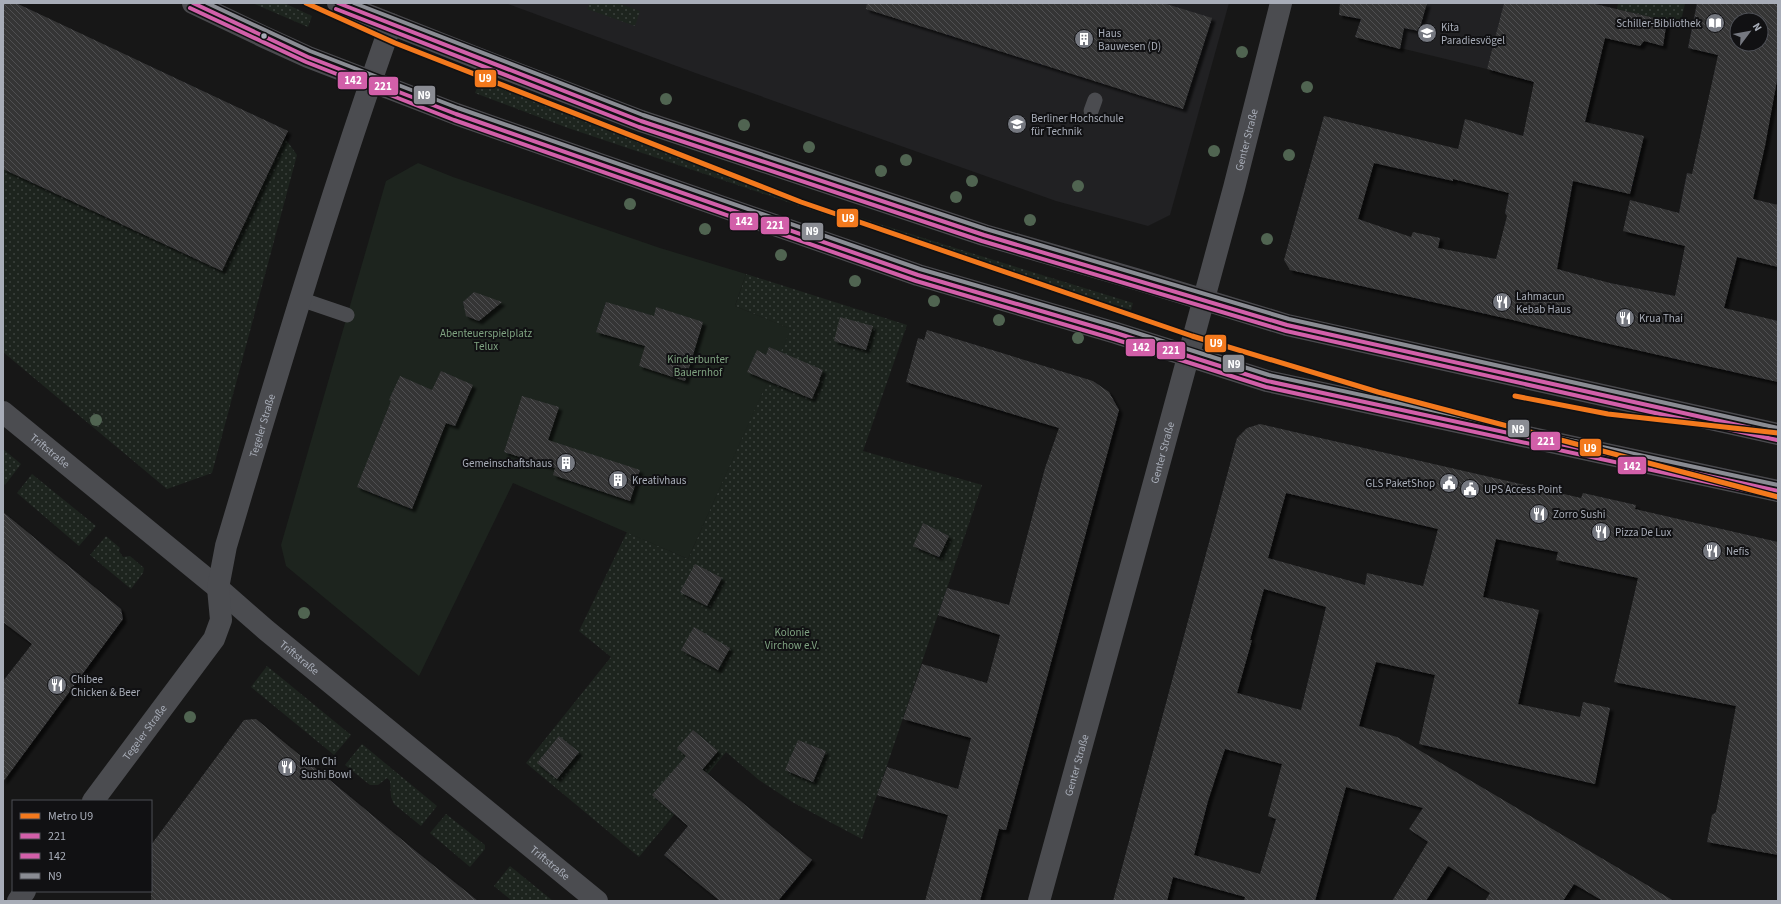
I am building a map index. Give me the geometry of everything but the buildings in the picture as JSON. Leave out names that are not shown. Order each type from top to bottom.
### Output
[{"type":"main road","points":[[193,3],[264,37],[456,114],[918,275],[1268,381],[1778,491]]},
{"type":"main road","points":[[338,3],[649,123],[984,236],[1203,298],[1287,325],[1778,434]]},
{"type":"street","name":"Genter Straße","points":[[1039,901],[1234,188],[1281,3]]},
{"type":"street","name":"Tegeler Straße","points":[[94,800],[214,639],[221,620],[218,588],[226,546],[300,299],[391,24]]},
{"type":"street","name":"Triftstraße","points":[[3,412],[597,901]]},
{"type":"street","points":[[18,901],[24,892]]},
{"type":"lane","points":[[300,299],[347,315]]},
{"type":"shaded area","name":"Berliner Hochschule für Technik","points":[[505,3],[1229,3],[1170,215],[1148,226],[1056,201],[701,75]]},
{"type":"shaded area","name":"Kita Paradiesvögel","points":[[1355,3],[1504,3],[1487,69],[1355,37],[1364,8]]},
{"type":"green space","points":[[252,3],[284,3],[312,16],[308,27]]},
{"type":"green space","points":[[590,3],[618,3],[640,11],[635,26],[587,9]]},
{"type":"green space","points":[[1618,3],[1685,4],[1680,24],[1617,9]]},
{"type":"green space","points":[[480,80],[591,124],[717,170],[894,229],[1133,303],[1131,310],[859,226],[568,128],[475,93]]},
{"type":"green space","points":[[285,138],[297,155],[212,473],[167,489],[3,352],[3,169],[222,271]]},
{"type":"green space","name":"Abenteuerspielplatz Telux","points":[[418,163],[453,177],[660,248],[746,274],[735,306],[791,329],[688,559],[513,483],[419,676],[286,566],[281,545],[386,181]]},
{"type":"green space","name":"Kolonie Virchow e.V.","points":[[746,274],[907,325],[863,451],[982,485],[862,839],[794,803],[759,780],[726,752],[639,857],[526,763],[611,657],[579,631],[627,532],[688,559],[790,329],[735,306]]},
{"type":"green space","points":[[3,449],[21,464],[5,485],[3,483]]},
{"type":"green space","points":[[32,474],[96,526],[79,546],[17,493]]},
{"type":"green space","points":[[106,536],[120,548],[119,551],[123,557],[130,556],[144,568],[143,573],[131,589],[90,555]]},
{"type":"green space","points":[[267,666],[351,735],[334,755],[251,687]]},
{"type":"green space","points":[[362,744],[437,806],[421,826],[394,804],[391,797],[390,781],[387,778],[378,785],[370,785],[345,765]]},
{"type":"green space","points":[[446,814],[485,845],[485,849],[470,867],[430,833]]},
{"type":"green space","points":[[510,866],[553,901],[512,901],[494,886]]},
{"type":"metro line","name":"U9","points":[[306,3],[395,43],[801,202],[1192,336],[1378,392],[1778,497]]},
{"type":"metro line","name":"U9","points":[[1515,396],[1608,414],[1778,433]]},
{"type":"transit line","name":"221","points":[[193,3],[308,57],[456,114],[918,275],[1116,333],[1267,381],[1778,491]]},
{"type":"transit line","name":"N9","points":[[207,3],[310,51],[458,108],[920,269],[1118,327],[1269,375],[1778,485]]},
{"type":"transit line","name":"221","points":[[338,3],[641,121],[984,235],[1287,325],[1778,434]]},
{"type":"transit line","name":"N9","points":[[354,3],[643,115],[986,229],[1289,319],[1778,428]]},
{"type":"transit line","name":"142","points":[[190,8],[306,62],[454,120],[916,281],[1114,339],[1266,387],[1777,497]]},
{"type":"transit line","name":"142","points":[[336,9],[639,127],[982,241],[1286,331],[1777,440]]},
{"type":"place","name":"Schiller-Bibliothek","points":[[1715,23]]},
{"type":"place","name":"Kita Paradiesvögel","points":[[1427,33]]},
{"type":"place","name":"Haus Bauwesen (D)","points":[[1084,39]]},
{"type":"place","name":"Berliner Hochschule für Technik","points":[[1017,124]]},
{"type":"place","name":"Lahmacun Kebab Haus","points":[[1502,302]]},
{"type":"place","name":"Krua Thai","points":[[1625,318]]},
{"type":"place","name":"Gemeinschaftshaus","points":[[566,463]]},
{"type":"place","name":"Kreativhaus","points":[[618,480]]},
{"type":"place","name":"GLS PaketShop","points":[[1449,483]]},
{"type":"place","name":"UPS Access Point","points":[[1470,489]]},
{"type":"place","name":"Zorro Sushi","points":[[1539,514]]},
{"type":"place","name":"Pizza De Lux","points":[[1601,532]]},
{"type":"place","name":"Nefis","points":[[1712,551]]},
{"type":"place","name":"Chibee Chicken & Beer","points":[[57,685]]},
{"type":"place","name":"Kun Chi Sushi Bowl","points":[[287,767]]},
{"type":"park label","name":"Kinderbunter Bauernhof","points":[[698,365]]}]
